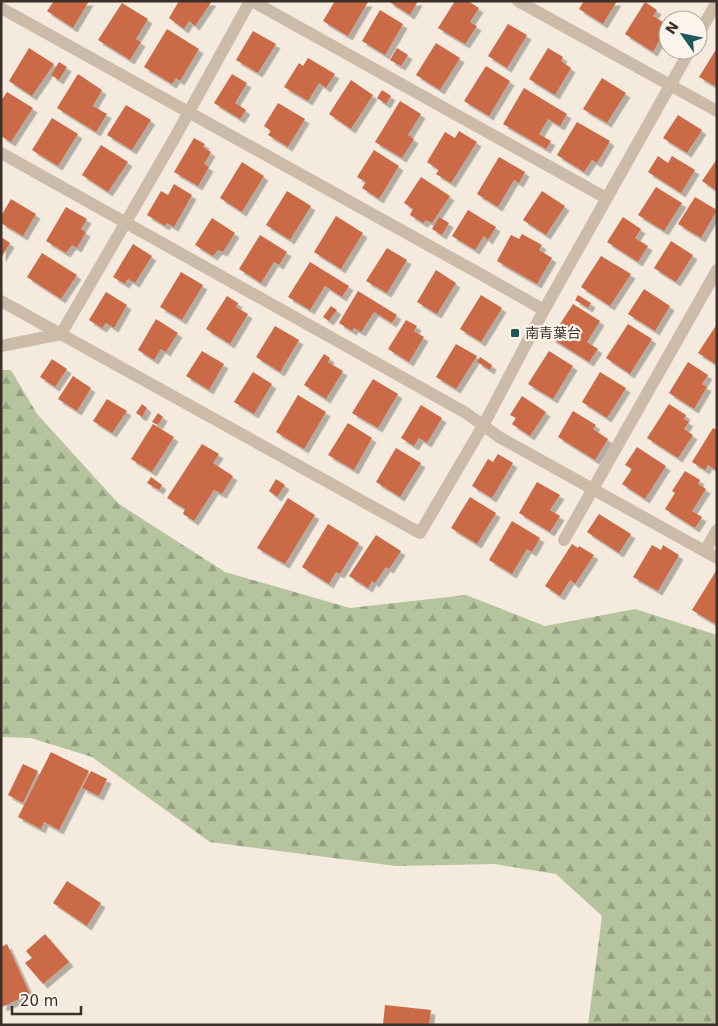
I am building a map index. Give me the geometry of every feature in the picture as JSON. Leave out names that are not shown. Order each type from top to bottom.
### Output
[{"type":"street","points":[[1,346],[60,334],[126,222],[251,1],[606,198]]},
{"type":"street","points":[[518,1],[717,111]]},
{"type":"street","points":[[708,18],[717,2]]},
{"type":"street","points":[[1,8],[544,310]]},
{"type":"street","points":[[1,301],[420,533],[484,424],[544,310],[684,60]]},
{"type":"street","points":[[1,153],[484,424],[499,437],[594,488],[717,558]]},
{"type":"street","points":[[564,540],[717,270]]},
{"type":"street","points":[[705,551],[717,530]]},
{"type":"green space","points":[[1,370],[11,370],[37,414],[119,504],[225,572],[350,608],[466,595],[545,626],[635,609],[717,635],[717,1025],[588,1025],[602,916],[556,874],[495,864],[396,866],[210,842],[92,757],[31,738],[1,737]]},
{"type":"building","points":[[54,1],[89,1],[73,28],[47,11]]},
{"type":"building","points":[[179,1],[212,1],[195,26],[189,21],[184,29],[169,18]]},
{"type":"building","points":[[335,1],[368,2],[348,36],[323,21]]},
{"type":"building","points":[[388,1],[418,1],[410,15]]},
{"type":"building","points":[[455,1],[468,1],[479,8],[470,22],[477,26],[465,44],[438,28]]},
{"type":"building","points":[[584,1],[617,1],[603,24],[579,9]]},
{"type":"building","points":[[645,2],[657,10],[653,16],[658,19],[658,43],[653,52],[625,34]]},
{"type":"building","points":[[122,3],[148,19],[136,39],[141,42],[130,60],[98,40]]},
{"type":"building","points":[[380,10],[403,24],[385,55],[362,41]]},
{"type":"building","points":[[508,24],[527,35],[507,68],[488,56]]},
{"type":"building","points":[[167,29],[199,49],[180,81],[176,78],[172,84],[144,67]]},
{"type":"building","points":[[253,31],[276,44],[258,73],[236,60]]},
{"type":"building","points":[[436,43],[460,58],[440,90],[416,75]]},
{"type":"building","points":[[29,48],[54,64],[32,96],[9,81]]},
{"type":"building","points":[[397,48],[408,55],[401,66],[390,60]]},
{"type":"building","points":[[548,48],[563,57],[561,61],[571,68],[555,95],[529,79]]},
{"type":"building","points":[[717,48],[717,87],[699,77]]},
{"type":"building","points":[[308,58],[335,74],[326,88],[319,83],[308,101],[284,87],[299,63],[303,66]]},
{"type":"building","points":[[59,62],[67,67],[59,80],[51,75]]},
{"type":"building","points":[[486,66],[510,81],[489,116],[464,101]]},
{"type":"building","points":[[78,74],[102,90],[93,106],[107,114],[96,132],[57,108]]},
{"type":"building","points":[[232,74],[247,83],[235,103],[246,110],[240,119],[214,103]]},
{"type":"building","points":[[602,78],[626,93],[607,123],[583,109]]},
{"type":"building","points":[[351,80],[373,95],[351,129],[329,114]]},
{"type":"building","points":[[524,88],[567,114],[560,126],[548,119],[539,134],[551,141],[546,149],[503,124]]},
{"type":"building","points":[[382,90],[391,96],[386,104],[377,98]]},
{"type":"building","points":[[7,92],[33,108],[11,142],[1,136],[1,101]]},
{"type":"building","points":[[400,101],[421,114],[408,135],[414,139],[402,158],[375,142]]},
{"type":"building","points":[[278,103],[305,119],[288,147],[268,135],[271,131],[264,126]]},
{"type":"building","points":[[126,105],[151,120],[132,150],[107,135]]},
{"type":"building","points":[[678,115],[702,130],[687,153],[663,138]]},
{"type":"building","points":[[52,118],[78,134],[58,166],[32,150]]},
{"type":"building","points":[[577,122],[610,141],[597,163],[592,160],[584,172],[557,155]]},
{"type":"building","points":[[459,131],[477,142],[451,183],[436,174],[439,170],[427,162],[445,132],[455,138]]},
{"type":"building","points":[[194,138],[205,144],[203,147],[211,152],[204,164],[209,167],[198,186],[174,172]]},
{"type":"building","points":[[101,145],[128,162],[108,192],[82,175]]},
{"type":"building","points":[[374,150],[399,166],[379,199],[362,188],[366,182],[357,177]]},
{"type":"building","points":[[658,156],[668,163],[672,156],[695,170],[681,193],[648,172]]},
{"type":"building","points":[[499,157],[525,172],[519,183],[514,180],[498,207],[477,194]]},
{"type":"building","points":[[717,159],[717,191],[702,181]]},
{"type":"building","points":[[242,162],[264,176],[242,212],[220,198]]},
{"type":"building","points":[[421,177],[450,196],[432,223],[426,220],[423,223],[410,215],[413,209],[404,203]]},
{"type":"building","points":[[174,184],[192,195],[174,227],[167,223],[165,226],[147,215],[161,191],[168,195]]},
{"type":"building","points":[[656,187],[682,203],[664,231],[638,215]]},
{"type":"building","points":[[287,191],[311,206],[290,240],[266,225]]},
{"type":"building","points":[[542,191],[565,206],[546,235],[523,220]]},
{"type":"building","points":[[695,197],[717,210],[701,238],[678,224]]},
{"type":"building","points":[[11,199],[36,214],[23,236],[1,223],[1,216]]},
{"type":"building","points":[[66,207],[87,219],[81,229],[86,232],[77,248],[72,245],[66,253],[46,241]]},
{"type":"building","points":[[468,210],[496,227],[488,240],[484,236],[475,250],[452,236]]},
{"type":"building","points":[[336,216],[363,233],[341,269],[314,252]]},
{"type":"building","points":[[439,217],[449,223],[442,235],[432,229]]},
{"type":"building","points":[[623,217],[641,229],[635,238],[648,246],[638,262],[607,242]]},
{"type":"building","points":[[212,218],[235,233],[223,252],[218,250],[213,256],[195,245]]},
{"type":"building","points":[[522,234],[542,245],[539,250],[552,258],[537,284],[497,261],[511,235],[519,239]]},
{"type":"building","points":[[260,235],[287,252],[279,265],[274,262],[261,283],[239,269]]},
{"type":"building","points":[[1,237],[10,243],[1,258]]},
{"type":"building","points":[[671,241],[693,255],[676,282],[654,268]]},
{"type":"building","points":[[133,244],[152,256],[135,283],[128,279],[125,284],[113,277]]},
{"type":"building","points":[[387,248],[407,260],[387,293],[366,281]]},
{"type":"building","points":[[42,253],[77,275],[61,299],[27,277]]},
{"type":"building","points":[[601,256],[631,274],[610,306],[581,287]]},
{"type":"building","points":[[310,262],[349,286],[342,297],[325,286],[310,310],[288,297]]},
{"type":"building","points":[[436,270],[456,283],[437,314],[417,302]]},
{"type":"building","points":[[181,272],[203,285],[182,320],[160,307]]},
{"type":"building","points":[[644,289],[670,306],[655,331],[628,314]]},
{"type":"building","points":[[358,291],[397,315],[392,323],[374,312],[361,332],[354,328],[352,331],[339,323]]},
{"type":"building","points":[[106,292],[127,305],[114,328],[106,323],[102,328],[89,320]]},
{"type":"building","points":[[481,295],[502,308],[481,342],[460,329]]},
{"type":"building","points":[[578,295],[591,303],[588,308],[575,300]]},
{"type":"building","points":[[227,296],[238,303],[236,307],[248,314],[230,344],[206,329]]},
{"type":"building","points":[[573,304],[600,321],[587,342],[598,349],[589,362],[551,338]]},
{"type":"building","points":[[331,306],[337,310],[329,321],[323,317]]},
{"type":"building","points":[[156,319],[178,333],[166,352],[161,349],[154,360],[138,350]]},
{"type":"building","points":[[406,320],[417,326],[414,331],[424,337],[409,362],[388,349]]},
{"type":"building","points":[[628,324],[652,339],[630,374],[606,358]]},
{"type":"building","points":[[717,324],[717,365],[698,353]]},
{"type":"building","points":[[275,326],[299,340],[280,372],[256,357]]},
{"type":"building","points":[[456,344],[477,356],[456,389],[436,377]]},
{"type":"building","points":[[202,351],[224,364],[209,390],[186,376]]},
{"type":"building","points":[[549,351],[573,366],[553,399],[528,384]]},
{"type":"building","points":[[324,354],[330,358],[328,362],[343,371],[326,399],[304,385]]},
{"type":"building","points":[[480,357],[492,365],[490,370],[477,362]]},
{"type":"building","points":[[52,359],[67,369],[55,387],[40,377]]},
{"type":"building","points":[[688,362],[708,375],[702,384],[707,387],[694,409],[669,393]]},
{"type":"building","points":[[253,372],[272,384],[254,414],[234,402]]},
{"type":"building","points":[[600,372],[626,388],[607,418],[582,402]]},
{"type":"building","points":[[73,376],[91,388],[77,411],[58,399]]},
{"type":"building","points":[[373,379],[398,394],[378,428],[352,413]]},
{"type":"building","points":[[298,395],[326,412],[304,449],[276,432]]},
{"type":"building","points":[[522,396],[546,412],[530,436],[512,424],[516,418],[510,415]]},
{"type":"building","points":[[107,399],[127,411],[112,433],[93,421]]},
{"type":"building","points":[[142,404],[147,408],[142,417],[136,413]]},
{"type":"building","points":[[669,404],[686,415],[684,419],[689,422],[684,429],[693,435],[678,458],[647,438]]},
{"type":"building","points":[[421,405],[442,418],[427,443],[419,438],[414,446],[401,438]]},
{"type":"building","points":[[573,411],[596,425],[593,429],[608,439],[595,460],[558,437]]},
{"type":"building","points":[[158,413],[163,417],[158,425],[152,422]]},
{"type":"building","points":[[348,423],[372,438],[354,470],[328,455]]},
{"type":"building","points":[[153,424],[174,437],[152,472],[131,459]]},
{"type":"building","points":[[713,428],[717,430],[717,471],[708,465],[705,470],[692,462]]},
{"type":"building","points":[[202,444],[219,454],[213,463],[233,476],[222,494],[214,490],[194,521],[183,514],[185,509],[167,498]]},
{"type":"building","points":[[637,447],[666,466],[645,499],[622,484],[632,469],[625,465]]},
{"type":"building","points":[[396,448],[421,463],[400,497],[376,482]]},
{"type":"building","points":[[498,454],[513,463],[492,498],[472,486],[488,459],[493,462]]},
{"type":"building","points":[[685,471],[700,480],[698,484],[706,489],[692,511],[702,517],[695,528],[665,509],[675,493],[672,491]]},
{"type":"building","points":[[151,477],[162,485],[159,490],[147,483]]},
{"type":"building","points":[[276,479],[285,485],[277,497],[269,491]]},
{"type":"building","points":[[537,482],[560,495],[550,510],[560,516],[550,532],[519,513]]},
{"type":"building","points":[[470,497],[496,513],[477,544],[451,528]]},
{"type":"building","points":[[288,498],[315,515],[285,564],[257,548]]},
{"type":"building","points":[[599,514],[631,534],[619,553],[587,532]]},
{"type":"building","points":[[512,521],[540,538],[532,552],[527,549],[512,574],[489,560]]},
{"type":"building","points":[[328,524],[359,543],[340,574],[336,572],[329,584],[302,567]]},
{"type":"building","points":[[376,535],[401,551],[389,569],[386,567],[375,583],[372,581],[368,588],[349,576]]},
{"type":"building","points":[[572,544],[594,555],[575,584],[570,580],[560,596],[545,586]]},
{"type":"building","points":[[652,545],[661,550],[663,545],[679,555],[658,591],[633,577]]},
{"type":"building","points":[[717,572],[717,625],[692,610]]},
{"type":"building","points":[[51,752],[89,771],[59,830],[44,822],[41,829],[18,817]]},
{"type":"building","points":[[23,764],[38,771],[23,803],[8,795]]},
{"type":"building","points":[[91,771],[107,779],[99,796],[82,788]]},
{"type":"building","points":[[67,881],[101,903],[87,926],[53,903]]},
{"type":"building","points":[[45,934],[69,962],[43,984],[25,963],[32,958],[26,951]]},
{"type":"building","points":[[7,944],[30,994],[2,1007],[1,947]]},
{"type":"building","points":[[385,1005],[431,1010],[429,1025],[383,1025]]},
{"type":"place","name":"南青葉台","points":[[515,333]]}]
